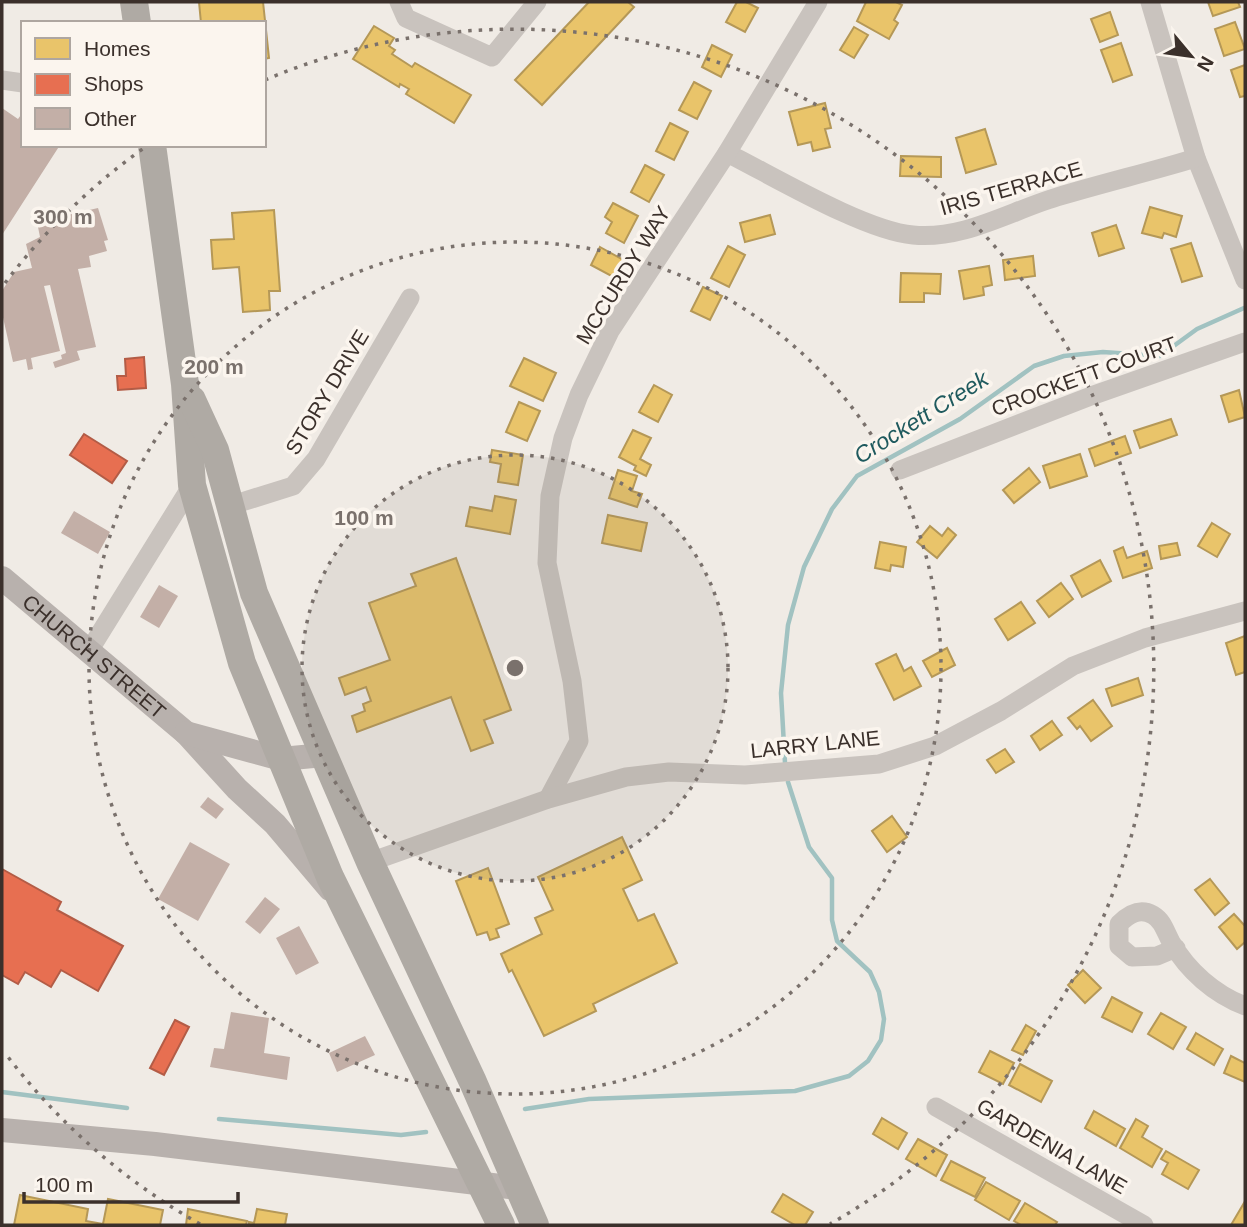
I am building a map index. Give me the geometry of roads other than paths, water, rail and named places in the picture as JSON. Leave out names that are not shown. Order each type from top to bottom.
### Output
[{"type":"highway","points":[[134,2],[137,21]]},
{"type":"highway","points":[[152,147],[185,384],[191,485],[242,663],[344,906],[501,1225]]},
{"type":"highway","points":[[185,384],[215,450],[254,593],[370,862],[474,1082],[535,1225]]},
{"type":"main road","name":"CHURCH STREET","points":[[2,578],[186,733],[237,789],[275,824],[344,906]]},
{"type":"main road","name":"CHURCH STREET","points":[[186,733],[281,759],[324,755]]},
{"type":"main road","points":[[2,1130],[155,1144],[517,1188]]},
{"type":"street","points":[[399,2],[406,19],[492,57],[537,2]]},
{"type":"street","name":"MCCURDY WAY","points":[[548,799],[579,741],[574,693],[547,564],[550,496],[563,438],[579,396],[610,331],[727,153],[818,2]]},
{"type":"street","points":[[1150,2],[1196,158],[1245,279]]},
{"type":"street","points":[[2,80],[21,83]]},
{"type":"street","name":"IRIS TERRACE","points":[[727,153],[867,222],[912,235],[953,233],[1056,197],[1125,180],[1196,158]]},
{"type":"street","name":"STORY DRIVE","points":[[229,506],[293,486],[316,459],[410,298]]},
{"type":"street","name":"CROCKETT COURT","points":[[900,470],[1091,396],[1245,342]]},
{"type":"street","points":[[89,652],[191,485]]},
{"type":"street","name":"LARRY LANE","points":[[370,862],[548,799],[626,777],[669,772],[745,775],[879,764],[935,746],[1001,711],[1073,666],[1145,638],[1245,611]]},
{"type":"street","points":[[1175,948],[1208,986],[1245,1006]]},
{"type":"street","name":"GARDENIA LANE","points":[[936,1107],[1144,1225]]},
{"type":"waterway","name":"Crockett Creek","points":[[785,763],[781,693],[788,625],[804,567],[832,509],[857,476],[960,419],[1034,366],[1064,356],[1103,352],[1160,356],[1197,329],[1244,308]]},
{"type":"waterway","points":[[525,1109],[589,1099],[795,1091],[849,1076],[868,1061],[881,1040],[884,1019],[879,992],[870,972],[837,941],[832,920],[832,878],[809,847],[788,782]]},
{"type":"waterway","points":[[2,1092],[127,1108]]},
{"type":"waterway","points":[[219,1119],[401,1135],[426,1132]]}]
